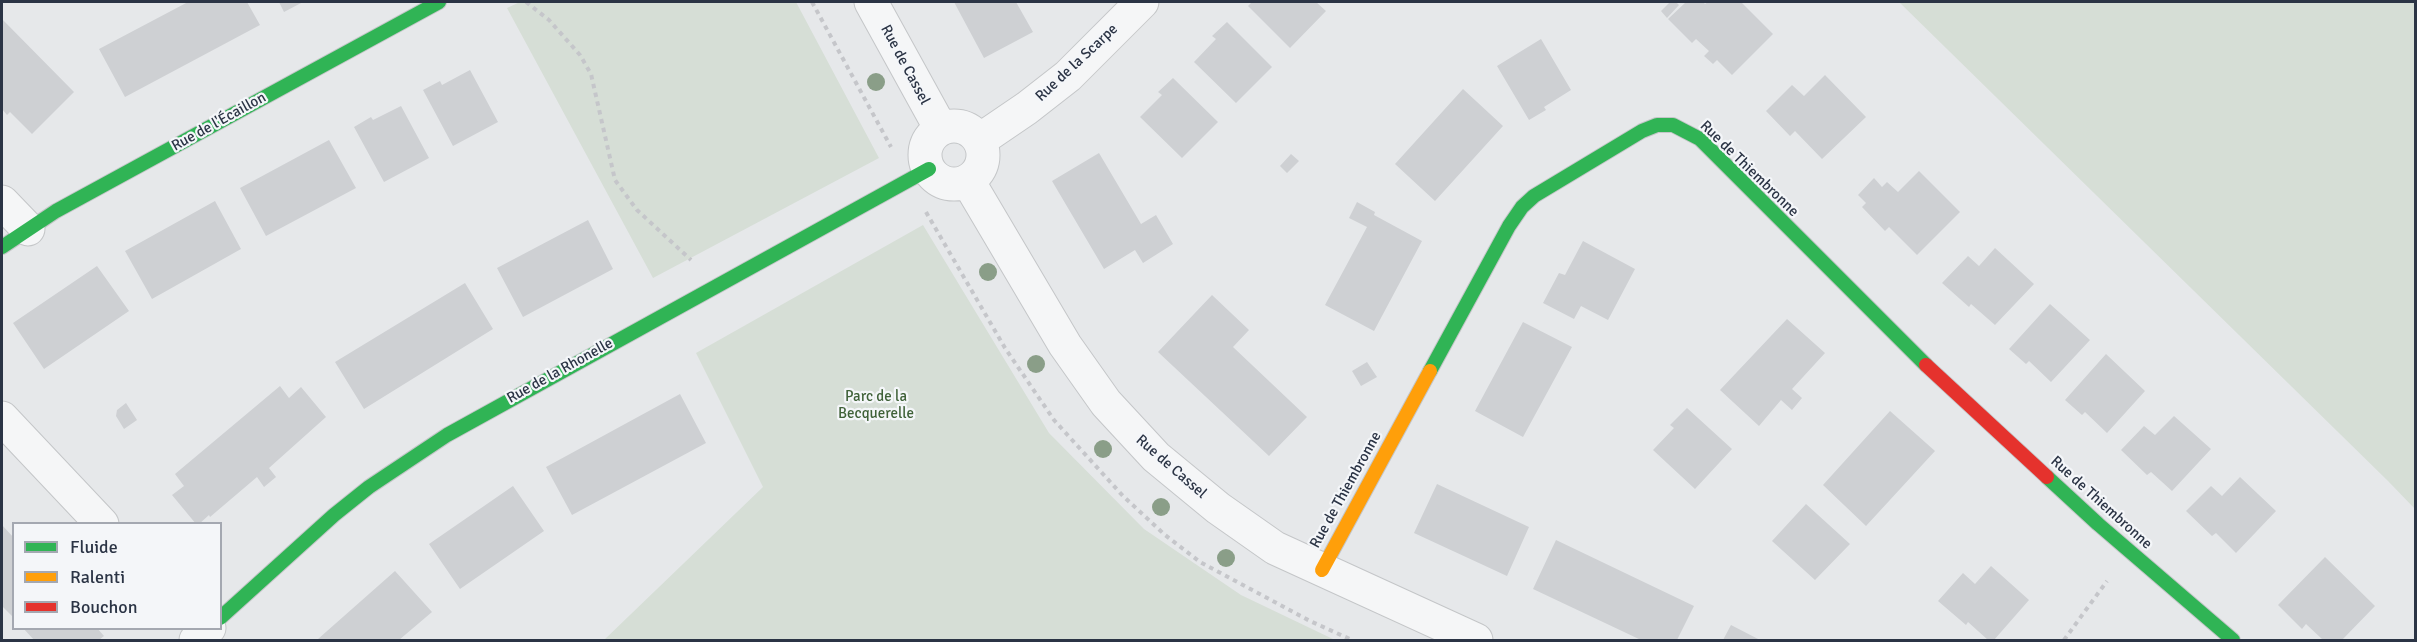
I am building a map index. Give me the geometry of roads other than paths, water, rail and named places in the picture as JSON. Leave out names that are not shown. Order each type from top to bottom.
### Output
[{"type":"street","name":"Rue de l'Écaillon","points":[[2,247],[28,229],[440,2]]},
{"type":"street","name":"Rue de Cassel","points":[[871,2],[941,129]]},
{"type":"street","name":"Rue de la Scarpe","points":[[980,140],[1068,76],[1142,2]]},
{"type":"street","name":"Rue de Thiembronne","points":[[1322,570],[1509,226],[1522,207],[1534,196],[1642,131],[1657,125],[1673,125],[1686,130],[1700,140],[1907,348],[2129,551],[2233,640]]},
{"type":"street","points":[[959,126],[973,132],[980,140],[984,150],[983,160],[980,170],[968,181],[957,184],[946,183],[936,178],[929,169],[926,149],[931,137],[941,129],[959,126]]},
{"type":"street","name":"Rue de la Rhonelle","points":[[222,616],[334,515],[409,459],[481,414],[929,169]]},
{"type":"street","name":"Rue de Cassel","points":[[968,181],[1065,345],[1106,403],[1129,429],[1183,481],[1275,548],[1476,640]]},
{"type":"street","points":[[2,202],[28,229]]},
{"type":"street","points":[[2,418],[100,522]]},
{"type":"park label","name":"Parc de la Becquerelle","points":[[876,406]]}]
